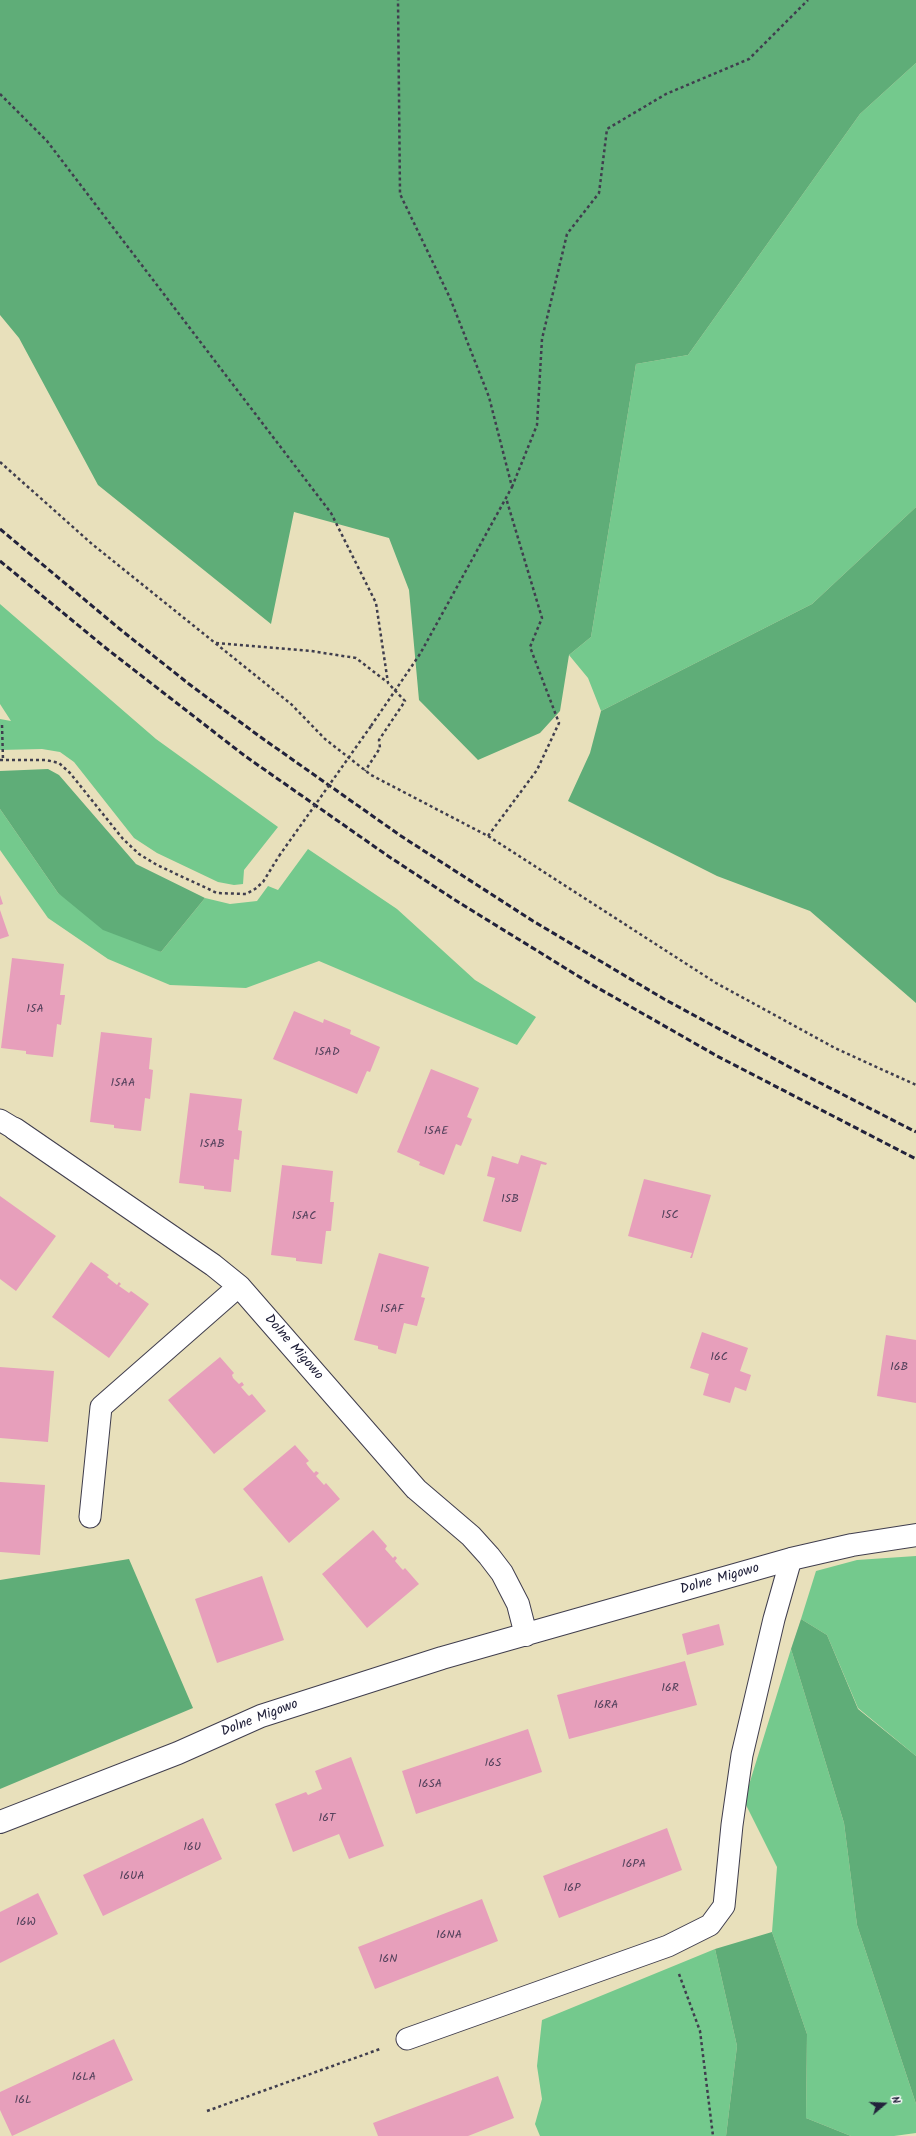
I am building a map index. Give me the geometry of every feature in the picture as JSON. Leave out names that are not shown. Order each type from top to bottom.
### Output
[{"type":"street","name":"Dolne Migowo","points":[[7,1124],[213,1265],[239,1286],[416,1489],[471,1536],[489,1556],[502,1572],[518,1604],[526,1634]]},
{"type":"street","name":"Dolne Migowo","points":[[0,1822],[178,1753],[262,1716],[442,1658],[791,1559],[852,1545],[916,1535]]},
{"type":"lane","points":[[90,1517],[101,1407],[239,1286]]},
{"type":"lane","points":[[408,2039],[668,1946],[710,1925],[724,1906],[732,1825],[742,1755],[774,1619],[791,1559]]},
{"type":"path","points":[[398,0],[400,194],[450,298],[489,397],[512,487]]},
{"type":"path","points":[[2,725],[2,760],[46,760],[58,763],[70,773],[123,839],[139,854],[157,865],[217,893],[246,894],[263,882],[278,856],[371,726],[420,654],[512,487],[537,425],[542,339],[568,234],[599,193],[607,129],[666,94],[749,59],[808,0]]},
{"type":"path","points":[[0,94],[47,141],[330,513],[376,603],[388,683]]},
{"type":"path","points":[[0,462],[92,544],[291,704],[325,739],[365,771],[488,836],[716,983],[835,1048],[916,1085]]},
{"type":"path","points":[[488,836],[537,770],[560,723],[530,648],[542,618],[506,497]]},
{"type":"path","points":[[216,643],[311,651],[356,658],[388,683],[394,691],[404,697],[405,701],[379,740],[380,748],[365,771]]},
{"type":"path","points":[[668,1946],[700,2031],[713,2136]]},
{"type":"path","points":[[207,2111],[408,2039]]},
{"type":"green space","points":[[0,0],[916,0],[916,63],[860,114],[688,355],[636,364],[591,637],[569,655],[560,711],[540,733],[478,760],[419,700],[409,590],[389,538],[294,512],[271,624],[98,485],[19,338],[0,315]]},
{"type":"green space","points":[[916,63],[916,507],[812,604],[601,711],[588,678],[569,655],[591,637],[636,364],[688,355],[860,114]]},
{"type":"green space","points":[[916,507],[916,1003],[810,911],[717,876],[568,801],[590,753],[601,711],[812,604]]},
{"type":"green space","points":[[0,604],[156,739],[278,827],[244,870],[243,884],[234,885],[218,882],[157,853],[134,838],[74,762],[60,752],[42,749],[0,750],[0,719],[11,721],[0,704]]},
{"type":"green space","points":[[48,769],[59,775],[136,864],[205,898],[161,952],[103,930],[58,893],[0,809],[0,771]]},
{"type":"green space","points":[[0,809],[58,893],[161,952],[205,898],[230,904],[257,901],[268,886],[278,890],[308,849],[397,909],[475,980],[536,1017],[517,1045],[319,961],[246,988],[170,985],[108,959],[48,918],[0,850]]},
{"type":"green space","points":[[916,1556],[916,1756],[858,1708],[827,1635],[801,1619],[816,1571],[857,1560]]},
{"type":"green space","points":[[129,1559],[193,1708],[0,1789],[0,1580]]},
{"type":"green space","points":[[801,1619],[827,1635],[858,1709],[916,1756],[916,2104],[857,1925],[844,1823],[791,1649]]},
{"type":"green space","points":[[791,1649],[844,1823],[857,1925],[916,2104],[916,2133],[894,2136],[851,2136],[806,2118],[807,2034],[772,1932],[777,1867],[744,1801]]},
{"type":"green space","points":[[772,1932],[807,2034],[806,2118],[851,2136],[726,2136],[737,2046],[715,1949]]},
{"type":"green space","points":[[715,1949],[737,2046],[726,2136],[540,2136],[535,2124],[542,2099],[537,2066],[542,2020]]},
{"type":"building","points":[[0,895],[3,904],[0,905]]},
{"type":"building","points":[[0,910],[9,936],[0,939]]},
{"type":"building","points":[[12,958],[64,964],[60,995],[65,995],[61,1025],[57,1024],[53,1057],[26,1054],[26,1051],[1,1048]]},
{"type":"building","points":[[294,1011],[323,1023],[324,1019],[351,1030],[350,1034],[380,1047],[370,1072],[367,1071],[357,1094],[273,1059]]},
{"type":"building","points":[[101,1032],[152,1038],[149,1069],[153,1070],[150,1099],[145,1098],[141,1131],[114,1128],[114,1125],[90,1122]]},
{"type":"building","points":[[431,1069],[479,1088],[467,1117],[472,1119],[461,1146],[456,1144],[444,1175],[419,1165],[420,1162],[397,1152]]},
{"type":"building","points":[[190,1093],[242,1099],[238,1130],[242,1131],[239,1160],[234,1159],[231,1192],[204,1189],[204,1186],[179,1183]]},
{"type":"building","points":[[521,1155],[547,1163],[546,1165],[541,1164],[521,1232],[483,1221],[495,1178],[487,1176],[492,1156],[518,1164]]},
{"type":"building","points":[[282,1165],[333,1171],[330,1202],[334,1202],[331,1231],[326,1231],[322,1264],[296,1261],[296,1258],[271,1255]]},
{"type":"building","points":[[644,1179],[711,1195],[692,1258],[690,1258],[692,1253],[628,1236]]},
{"type":"building","points":[[0,1196],[56,1236],[16,1291],[0,1279]]},
{"type":"building","points":[[379,1253],[429,1267],[421,1297],[425,1298],[417,1326],[404,1323],[396,1354],[378,1349],[378,1346],[354,1340]]},
{"type":"building","points":[[91,1262],[109,1275],[107,1277],[117,1285],[119,1282],[121,1284],[119,1286],[129,1293],[131,1291],[149,1304],[109,1358],[52,1317]]},
{"type":"building","points":[[702,1332],[748,1348],[740,1371],[751,1375],[746,1391],[735,1387],[730,1403],[703,1395],[709,1374],[690,1368]]},
{"type":"building","points":[[886,1335],[916,1340],[916,1403],[877,1396]]},
{"type":"building","points":[[220,1357],[234,1373],[232,1375],[233,1378],[239,1384],[242,1382],[244,1385],[241,1387],[249,1396],[252,1394],[266,1411],[214,1454],[168,1400]]},
{"type":"building","points":[[0,1367],[54,1371],[48,1442],[0,1438]]},
{"type":"building","points":[[295,1445],[309,1461],[306,1463],[314,1473],[316,1471],[319,1473],[316,1476],[324,1485],[326,1483],[340,1499],[289,1543],[243,1489]]},
{"type":"building","points":[[0,1482],[45,1485],[40,1555],[0,1552]]},
{"type":"building","points":[[373,1530],[387,1546],[385,1549],[393,1558],[395,1556],[397,1558],[395,1561],[403,1570],[405,1568],[419,1584],[367,1628],[322,1574]]},
{"type":"building","points":[[262,1576],[284,1640],[217,1663],[195,1599]]},
{"type":"building","points":[[719,1624],[724,1645],[687,1655],[682,1634]]},
{"type":"building","points":[[685,1661],[697,1705],[569,1739],[557,1695]]},
{"type":"building","points":[[528,1729],[542,1772],[416,1814],[402,1771]]},
{"type":"building","points":[[351,1757],[384,1846],[349,1859],[339,1834],[293,1852],[275,1804],[306,1792],[308,1795],[322,1789],[315,1771]]},
{"type":"building","points":[[203,1818],[222,1859],[103,1916],[83,1875]]},
{"type":"building","points":[[667,1828],[682,1870],[559,1918],[543,1876]]},
{"type":"building","points":[[38,1893],[58,1934],[0,1963],[0,1912]]},
{"type":"building","points":[[482,1899],[498,1941],[375,1989],[358,1947]]},
{"type":"building","points":[[114,2039],[133,2080],[12,2136],[0,2110],[0,2092]]},
{"type":"building","points":[[498,2076],[514,2118],[468,2136],[378,2136],[373,2123]]},
{"type":"railway","points":[[0,529],[121,630],[189,684],[259,736],[401,836],[533,921],[664,999],[793,1069],[916,1132]]},
{"type":"railway","points":[[0,561],[107,649],[245,756],[388,856],[455,900],[591,984],[717,1056],[916,1159]]}]
